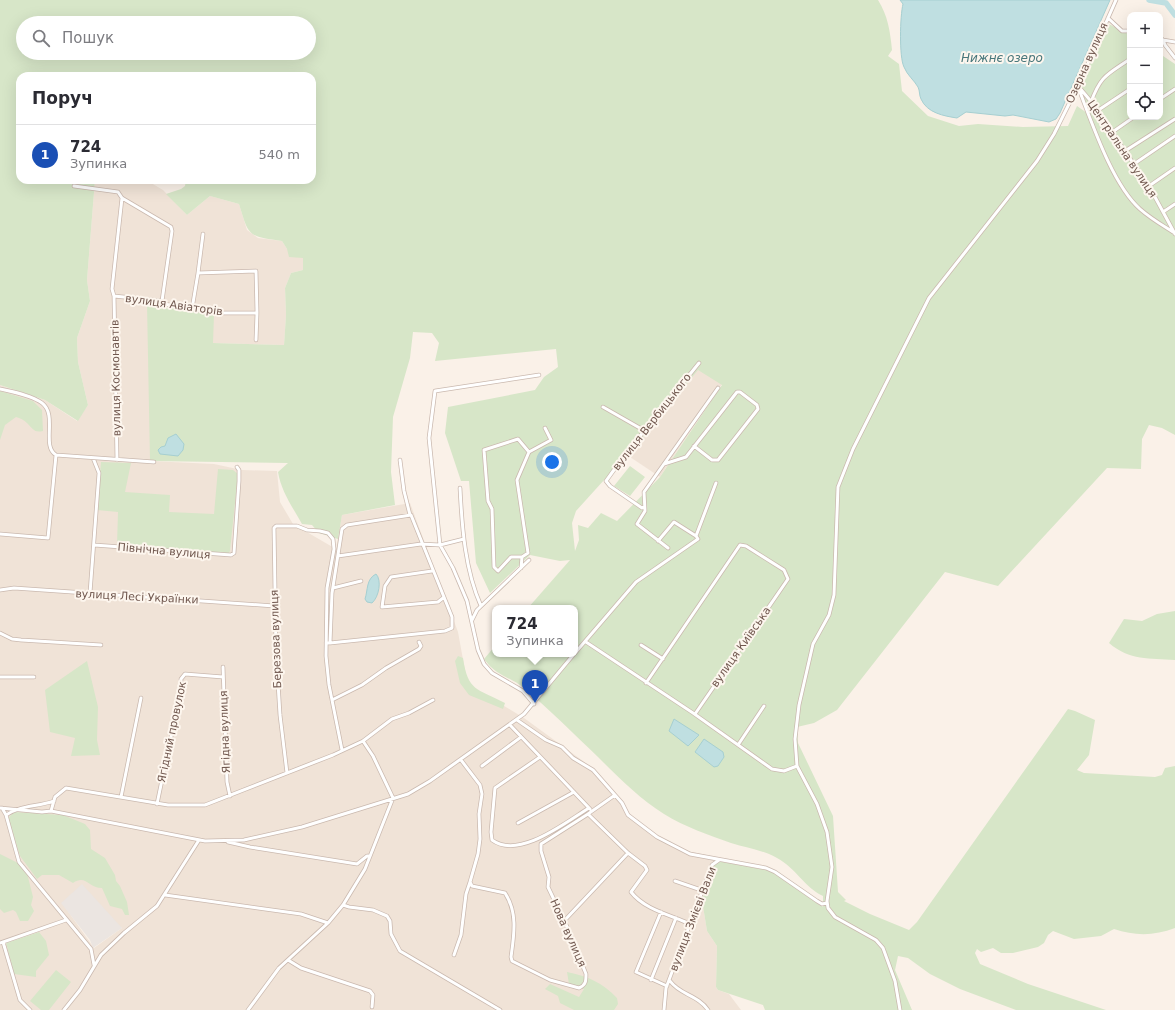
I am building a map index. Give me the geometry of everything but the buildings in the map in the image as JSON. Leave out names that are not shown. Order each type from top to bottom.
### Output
[{"type":"street","name":"Озерна вулиця","points":[[797,766],[795,739],[799,705],[813,644],[829,615],[834,595],[838,487],[845,468],[929,298],[1037,161],[1058,127],[1116,0]]},
{"type":"street","points":[[1108,18],[1122,30],[1127,31]]},
{"type":"street","points":[[1163,40],[1175,42]]},
{"type":"street","points":[[1163,40],[1175,58]]},
{"type":"street","points":[[1091,102],[1098,83],[1104,76],[1127,61]]},
{"type":"street","name":"Центральна вулиця","points":[[1078,86],[1080,91],[1091,102],[1149,186],[1174,232]]},
{"type":"street","points":[[1163,97],[1175,88]]},
{"type":"street","points":[[1080,91],[1092,125],[1113,169],[1130,197],[1140,209],[1174,232]]},
{"type":"street","points":[[1097,111],[1127,91]]},
{"type":"street","points":[[1125,151],[1175,119]]},
{"type":"street","points":[[1111,133],[1130,120]]},
{"type":"street","points":[[1134,164],[1175,136]]},
{"type":"street","points":[[1149,186],[1175,168]]},
{"type":"street","points":[[74,186],[118,192],[122,198],[170,227],[172,231],[162,301]]},
{"type":"street","name":"вулиця Космонавтів","points":[[117,460],[114,296],[112,289],[122,198]]},
{"type":"street","points":[[1163,212],[1175,204]]},
{"type":"street","points":[[192,309],[203,234]]},
{"type":"street","points":[[198,273],[256,271],[256,340]]},
{"type":"street","name":"вулиця Авіаторів","points":[[114,296],[162,301],[164,304],[215,312],[257,313]]},
{"type":"street","name":"вулиця Вербицького","points":[[644,507],[642,508],[610,486],[606,481],[699,363]]},
{"type":"street","points":[[534,704],[523,691],[487,669],[480,657],[467,601],[453,568],[440,545],[429,438],[435,391],[539,375]]},
{"type":"street","points":[[668,548],[637,524],[645,511],[644,492],[718,388]]},
{"type":"street","points":[[0,389],[35,399],[46,407],[49,413],[50,448],[52,453],[56,455],[154,462]]},
{"type":"street","points":[[664,464],[686,457],[694,446],[737,392],[740,392],[757,405],[758,409],[718,460],[712,460],[694,446]]},
{"type":"street","points":[[603,407],[645,431]]},
{"type":"street","points":[[529,452],[518,439],[484,450],[488,502],[492,509],[491,520],[494,567],[498,571],[511,557],[522,557],[528,553],[517,480],[529,452],[551,440],[545,428]]},
{"type":"street","points":[[0,534],[48,538],[56,455]]},
{"type":"street","points":[[90,593],[99,470],[93,458]]},
{"type":"street","points":[[328,643],[449,630],[452,628],[452,617],[410,515],[404,491],[400,460]]},
{"type":"street","name":"Північна вулиця","points":[[94,545],[231,555],[234,553],[239,481],[239,470],[237,467]]},
{"type":"street","points":[[578,651],[619,600],[636,582],[698,539],[696,536],[716,483]]},
{"type":"street","points":[[460,488],[464,539],[470,574],[481,606]]},
{"type":"street","points":[[342,750],[328,685],[330,604],[341,532],[347,525],[410,515]]},
{"type":"street","points":[[658,541],[674,522],[696,536]]},
{"type":"street","name":"Березова вулиця","points":[[287,773],[277,681],[274,606],[274,528],[276,526],[297,526],[307,530],[328,533],[333,539],[334,549],[327,588],[328,643]]},
{"type":"street","points":[[338,556],[422,544],[440,545],[464,539]]},
{"type":"street","name":"вулиця Київська","points":[[663,659],[740,545],[746,546],[784,570],[788,579],[695,714]]},
{"type":"street","points":[[521,568],[522,557]]},
{"type":"street","points":[[472,620],[481,606],[529,560]]},
{"type":"street","points":[[432,571],[391,577],[385,586],[382,606],[438,602],[443,598]]},
{"type":"street","points":[[333,588],[361,582]]},
{"type":"street","name":"вулиця Лесі Українки","points":[[0,590],[14,588],[274,606]]},
{"type":"street","points":[[0,633],[12,639],[101,645]]},
{"type":"street","points":[[332,700],[362,685],[386,668],[419,649],[421,646],[419,642]]},
{"type":"street","points":[[586,642],[646,684],[695,714],[772,769],[784,771],[797,766],[817,804],[827,832],[832,867],[827,903],[830,912],[835,917],[876,940],[883,948],[898,991],[900,1010]]},
{"type":"street","points":[[641,645],[663,659],[646,684]]},
{"type":"street","points":[[1,808],[51,811],[199,840],[244,840],[302,827],[408,794],[461,760],[478,746],[517,720],[534,704],[573,657]]},
{"type":"street","name":"Ягідна вулиця","points":[[223,667],[227,782],[230,796]]},
{"type":"street","name":"Ягідний провулок","points":[[157,804],[181,689],[181,680],[185,674],[223,677]]},
{"type":"street","points":[[0,677],[34,676]]},
{"type":"street","points":[[120,797],[141,698]]},
{"type":"street","points":[[51,811],[55,797],[66,788],[157,804],[205,805],[363,741],[392,719],[409,713],[433,700]]},
{"type":"street","points":[[738,745],[764,706]]},
{"type":"street","points":[[517,720],[546,740],[562,748],[573,758],[593,770],[622,803],[628,815],[658,837],[680,850],[719,860],[766,868],[775,872],[822,904],[827,903]]},
{"type":"street","points":[[510,725],[592,811]]},
{"type":"street","points":[[482,766],[521,737]]},
{"type":"street","points":[[248,1010],[279,968],[328,923],[343,904],[365,869],[393,798],[373,756],[363,741]]},
{"type":"street","points":[[540,757],[495,788],[491,832],[492,840],[507,847],[543,838],[589,808]]},
{"type":"street","points":[[454,955],[461,935],[466,894],[478,854],[480,839],[478,814],[482,794],[480,785],[461,760]]},
{"type":"street","points":[[518,823],[574,792]]},
{"type":"street","points":[[615,795],[588,814],[628,852],[646,866],[647,870],[631,892],[646,906],[690,924]]},
{"type":"street","points":[[6,815],[14,809],[42,806],[54,801]]},
{"type":"street","points":[[1,808],[6,815],[20,862],[91,949],[94,965]]},
{"type":"street","name":"Нова вулиця","points":[[470,882],[472,886],[505,893],[508,898],[514,918],[512,961],[550,980],[579,988],[584,986],[586,974],[548,887],[550,877],[541,851],[541,844],[588,814]]},
{"type":"street","points":[[64,1010],[80,990],[94,965],[115,942],[149,915],[166,896],[199,840]]},
{"type":"street","points":[[225,841],[250,847],[357,864],[367,856],[370,856]]},
{"type":"street","points":[[564,921],[628,852]]},
{"type":"street","name":"вулиця Змієві Вали","points":[[664,1010],[667,986],[690,924],[704,892],[712,865],[719,860]]},
{"type":"street","points":[[675,881],[704,892]]},
{"type":"street","points":[[166,896],[301,914],[328,923]]},
{"type":"street","points":[[343,904],[349,907],[373,910],[387,916],[390,921],[391,934],[400,951],[500,1010]]},
{"type":"street","points":[[661,912],[636,972],[667,986]]},
{"type":"street","points":[[651,980],[676,918]]},
{"type":"street","points":[[30,1010],[20,1000],[2,942],[66,920]]},
{"type":"street","points":[[288,960],[301,968],[370,991],[373,996],[372,1007]]},
{"type":"street","name":"вулиця Змієві Вали","points":[[670,981],[674,987],[703,1002],[708,1010]]},
{"type":"shaded area","points":[[95,184],[153,184],[163,190],[187,215],[210,196],[239,204],[247,230],[258,238],[282,241],[287,249],[303,257],[303,270],[291,273],[285,288],[286,315],[284,345],[213,343],[150,461],[214,464],[242,470],[277,471],[280,502],[293,524],[336,549],[342,515],[410,503],[458,632],[466,676],[471,686],[524,718],[594,769],[623,802],[627,812],[658,836],[683,850],[715,857],[719,861],[702,900],[707,931],[717,946],[716,987],[718,990],[729,994],[741,1010],[0,1010],[0,385],[45,400],[77,421],[88,405],[78,362],[77,338],[90,301],[87,280]],"holes":[[[118,512],[221,537],[232,524],[230,551]],[[62,903],[122,928],[94,948]]]},
{"type":"shaded area","points":[[698,369],[722,384],[660,477],[627,455],[652,427]]},
{"type":"shaded area","points":[[82,884],[122,928],[93,948],[90,940],[61,903]]},
{"type":"green space","points":[[0,0],[878,0],[884,12],[889,30],[892,50],[888,56],[899,64],[902,91],[928,116],[959,126],[978,124],[1023,127],[1068,126],[1077,106],[1087,113],[1081,85],[1107,23],[1127,33],[1127,120],[1163,120],[1163,56],[1175,64],[1175,435],[1162,428],[1149,425],[1142,439],[1141,469],[1107,468],[998,586],[945,572],[837,710],[814,723],[797,727],[798,743],[833,816],[838,892],[846,900],[844,901],[870,914],[909,930],[917,922],[1068,709],[1095,720],[1089,755],[1077,770],[1084,773],[1155,777],[1162,775],[1165,768],[1175,766],[1175,928],[1152,934],[1129,933],[1114,929],[1101,936],[1074,939],[1053,931],[1048,935],[1044,943],[1038,947],[1013,953],[1001,953],[993,948],[981,952],[977,949],[975,953],[980,964],[1028,984],[1106,1010],[1016,1010],[960,989],[930,974],[908,958],[898,956],[895,970],[912,1010],[765,1010],[763,1005],[718,990],[716,987],[717,946],[707,931],[702,900],[715,864],[719,861],[772,871],[823,907],[823,896],[810,888],[790,867],[777,858],[755,849],[731,843],[680,823],[646,802],[534,697],[519,685],[499,673],[484,659],[492,650],[492,657],[578,657],[578,605],[531,605],[570,560],[560,561],[530,555],[490,593],[476,563],[469,481],[461,481],[445,433],[448,407],[535,390],[544,377],[558,367],[556,349],[435,361],[439,343],[432,333],[413,332],[410,358],[393,417],[391,472],[395,505],[342,515],[338,539],[319,533],[312,525],[302,524],[282,486],[278,472],[288,463],[150,461],[147,304],[214,315],[213,343],[284,345],[286,315],[285,288],[291,273],[303,270],[303,258],[289,257],[287,249],[282,241],[256,236],[248,229],[239,204],[210,196],[187,215],[166,194],[181,189],[185,184],[316,184],[316,72],[16,72],[16,184],[95,184],[87,280],[90,301],[77,338],[78,362],[88,405],[78,421],[45,400],[0,385]],"holes":[[[698,370],[722,385],[660,477],[617,521],[601,513],[588,528],[578,525],[579,540],[575,551],[572,523],[576,511],[652,427]]]},
{"type":"green space","points":[[0,391],[33,401],[42,410],[43,431],[36,431],[32,429],[25,421],[16,417],[5,425],[0,440]]},
{"type":"green space","points":[[101,462],[131,463],[125,492],[170,495],[169,512],[214,514],[218,469],[233,470],[238,474],[230,551],[228,554],[117,545],[118,512],[97,510]]},
{"type":"green space","points":[[630,466],[645,477],[630,496],[614,486]]},
{"type":"green space","points":[[1175,611],[1175,660],[1140,658],[1132,656],[1117,649],[1109,643],[1124,619],[1142,621],[1157,614]]},
{"type":"green space","points":[[458,656],[463,658],[468,677],[475,688],[505,703],[503,709],[469,695],[460,683],[455,661]]},
{"type":"green space","points":[[87,661],[98,707],[97,740],[100,755],[71,756],[75,738],[50,732],[45,690]]},
{"type":"green space","points":[[14,812],[63,815],[85,824],[90,830],[91,849],[105,858],[115,875],[116,881],[120,886],[127,902],[129,915],[125,915],[122,909],[110,906],[102,888],[93,886],[81,880],[73,883],[59,875],[42,875],[37,879],[20,856],[8,818]]},
{"type":"green space","points":[[0,854],[20,864],[27,873],[33,897],[31,905],[34,911],[28,921],[20,921],[16,912],[13,910],[4,913],[0,909]]},
{"type":"green space","points":[[39,932],[46,941],[49,955],[36,971],[36,977],[14,974],[6,943]]},
{"type":"green space","points":[[56,970],[71,982],[49,1010],[41,1010],[30,1001]]},
{"type":"green space","points":[[567,972],[588,978],[606,988],[617,998],[618,1004],[614,1010],[574,1010],[560,1003],[558,996],[545,989],[550,984],[579,997],[584,989],[569,984]]},
{"type":"water","name":"Нижнє озеро","points":[[900,0],[1110,0],[1060,113],[1056,119],[1049,122],[1013,115],[1005,116],[966,112],[957,118],[941,115],[927,108],[921,99],[918,87],[907,73],[902,62],[900,36],[903,4]]},
{"type":"water","points":[[176,434],[184,444],[183,450],[178,456],[160,454],[158,450],[165,446],[168,438]]},
{"type":"water","points":[[376,574],[379,580],[378,593],[372,603],[367,602],[365,599],[369,582],[370,579]]},
{"type":"water","points":[[674,719],[699,735],[688,746],[669,731]]},
{"type":"water","points":[[704,739],[723,752],[724,757],[718,766],[714,767],[695,752]]},
{"type":"waterway","points":[[1149,0],[1166,3],[1175,15]]},
{"type":"place","name":"724","points":[[535,703]]}]
